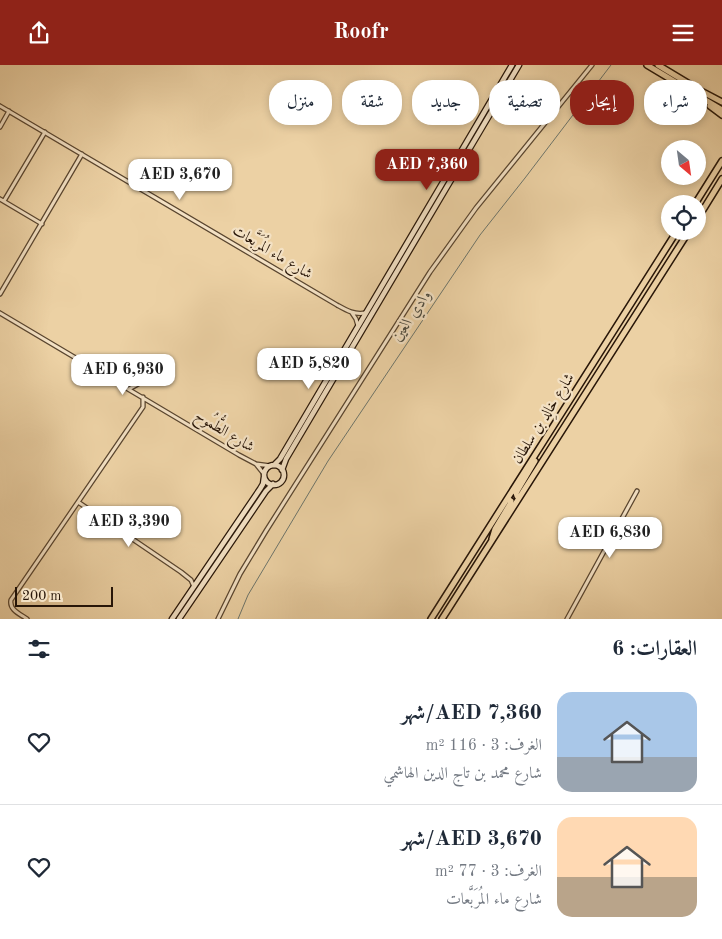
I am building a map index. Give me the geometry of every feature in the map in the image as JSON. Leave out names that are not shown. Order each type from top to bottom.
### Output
[{"type":"main road","points":[[647,65],[656,67],[678,80]]},
{"type":"main road","points":[[707,91],[722,98]]},
{"type":"main road","points":[[707,96],[722,102]]},
{"type":"main road","points":[[707,98],[722,110]]},
{"type":"main road","points":[[707,104],[722,115]]},
{"type":"main road","points":[[713,176],[714,170],[722,157]]},
{"type":"main road","points":[[701,195],[722,161]]},
{"type":"main road","points":[[706,205],[722,179]]},
{"type":"main road","name":"شارع خالِد بن سلطان","points":[[431,619],[671,240]]},
{"type":"main road","name":"شارع خالِد بن سلطان","points":[[444,617],[683,240]]},
{"type":"main road","points":[[519,498],[516,493],[534,463],[536,454]]},
{"type":"main road","points":[[491,544],[495,529],[510,505],[511,501],[508,499]]},
{"type":"street","points":[[503,80],[512,65]]},
{"type":"street","points":[[510,80],[519,65]]},
{"type":"street","points":[[218,619],[240,574],[266,531],[430,272],[476,208],[592,65]]},
{"type":"street","points":[[172,619],[260,489],[266,469],[280,459],[489,104]]},
{"type":"street","name":"شارع ماء المُرَبَّعات","points":[[0,106],[351,313]]},
{"type":"street","points":[[0,127],[9,111]]},
{"type":"street","points":[[179,619],[265,493],[274,484],[281,481],[286,459],[489,116]]},
{"type":"street","points":[[4,201],[45,132]]},
{"type":"street","points":[[0,294],[82,154]]},
{"type":"street","points":[[0,199],[42,224]]},
{"type":"street","name":"شارع الطُّمُوح","points":[[0,313],[256,464],[264,476]]},
{"type":"street","points":[[351,313],[366,313]]},
{"type":"street","points":[[351,313],[356,319],[358,326]]},
{"type":"street","points":[[129,389],[138,384]]},
{"type":"street","points":[[27,619],[12,608],[10,605],[11,601],[143,407],[143,397]]},
{"type":"street","points":[[143,407],[153,403]]},
{"type":"street","name":"شارع الطُّمُوح","points":[[256,464],[272,465]]},
{"type":"street","points":[[272,465],[280,467],[282,470]]},
{"type":"street","points":[[264,476],[267,481],[274,484]]},
{"type":"street","points":[[567,619],[636,491]]},
{"type":"street","points":[[78,502],[191,579],[194,587]]},
{"type":"street","points":[[191,579],[200,578]]},
{"type":"waterway","name":"وادي العين","points":[[238,619],[248,595],[328,461],[480,235],[611,65]]}]
